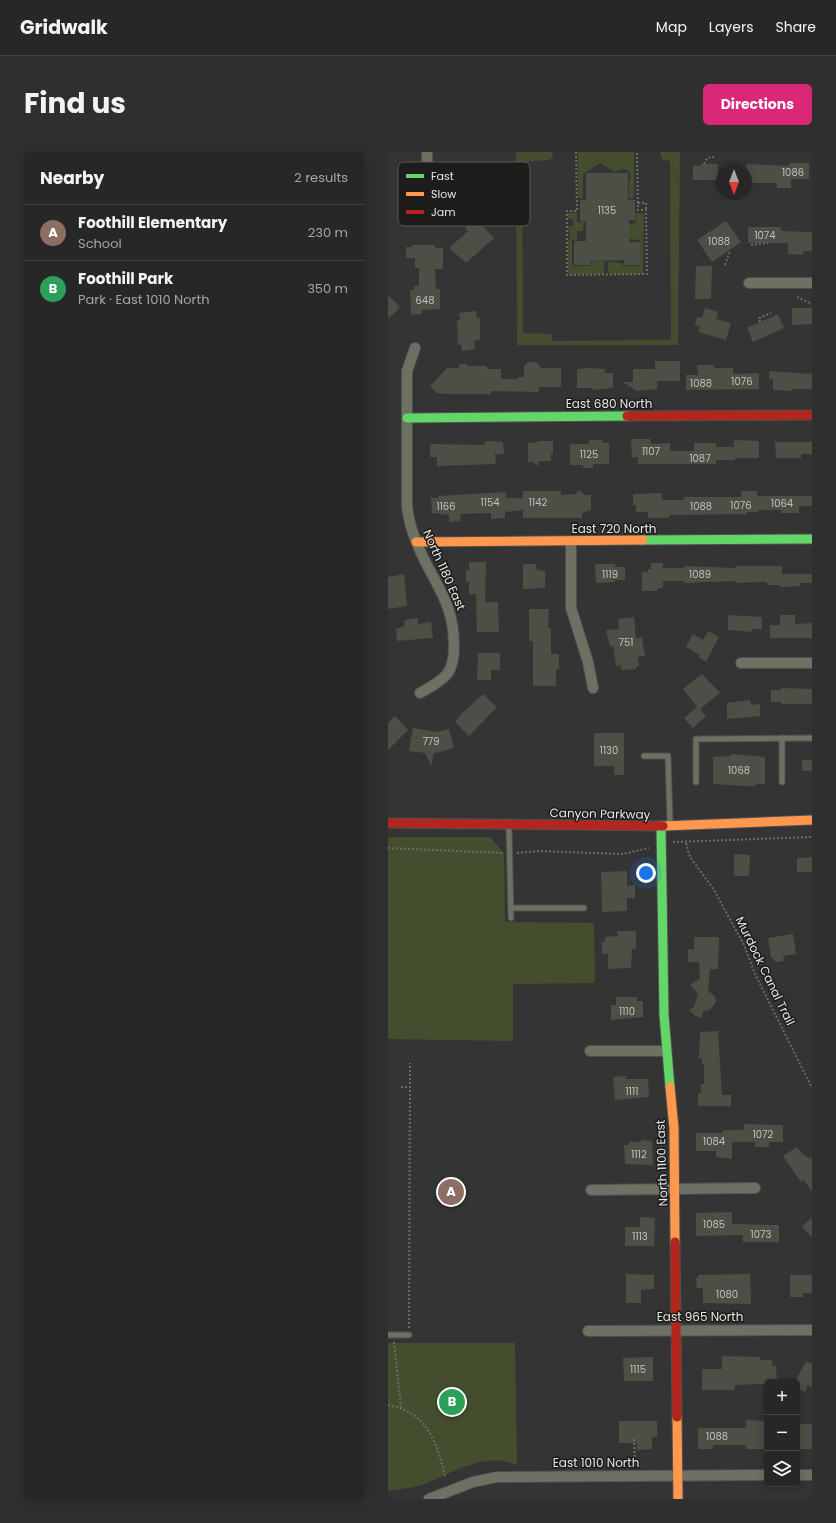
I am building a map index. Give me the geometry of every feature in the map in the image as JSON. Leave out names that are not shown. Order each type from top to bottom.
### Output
[{"type":"main road","name":"East 680 North","points":[[407,418],[812,415]]},
{"type":"main road","name":"East 720 North","points":[[416,542],[812,540]]},
{"type":"main road","name":"Canyon Parkway","points":[[388,823],[665,826],[812,820]]},
{"type":"main road","name":"North 1100 East","points":[[665,826],[663,984],[666,1051],[674,1128],[678,1499]]},
{"type":"street","points":[[427,152],[427,162]]},
{"type":"street","points":[[749,283],[812,283]]},
{"type":"street","name":"North 1180 East","points":[[415,348],[407,371],[408,519],[416,542],[447,603],[452,620],[454,644],[454,657],[448,673],[442,679],[420,693]]},
{"type":"street","points":[[570,541],[570,608],[588,662],[593,688]]},
{"type":"street","points":[[741,663],[812,663]]},
{"type":"street","points":[[590,1051],[666,1051]]},
{"type":"street","points":[[591,1190],[755,1188]]},
{"type":"street","name":"East 965 North","points":[[588,1331],[812,1330]]},
{"type":"street","name":"East 1010 North","points":[[430,1499],[473,1482],[497,1477],[764,1475]]},
{"type":"street","points":[[800,1475],[812,1475]]},
{"type":"lane","points":[[782,738],[782,782]]},
{"type":"lane","points":[[696,782],[696,739],[812,738]]},
{"type":"lane","points":[[644,756],[668,756],[665,826]]},
{"type":"lane","points":[[509,825],[511,918]]},
{"type":"lane","points":[[511,908],[584,908]]},
{"type":"lane","points":[[388,1335],[409,1335]]},
{"type":"path","points":[[576,152],[577,211],[567,211],[567,275],[647,274],[646,203],[638,203]]},
{"type":"path","points":[[637,152],[638,210],[646,210]]},
{"type":"path","points":[[704,164],[707,158],[714,158]]},
{"type":"path","points":[[751,245],[768,243]]},
{"type":"path","points":[[725,265],[730,251]]},
{"type":"path","points":[[797,297],[812,304]]},
{"type":"path","points":[[760,322],[759,318],[771,313]]},
{"type":"path","points":[[673,842],[686,843],[812,837]]},
{"type":"path","name":"Murdock Canal Trail","points":[[686,843],[690,857],[714,890],[744,944],[755,974],[812,1088]]},
{"type":"path","points":[[409,1335],[410,1063]]},
{"type":"path","points":[[401,1087],[410,1087]]},
{"type":"path","points":[[394,1342],[401,1408]]},
{"type":"path","points":[[388,1406],[401,1408],[422,1423],[434,1438],[440,1452],[445,1476]]},
{"type":"path","points":[[634,1439],[635,1465]]},
{"type":"green space","points":[[516,152],[553,152],[552,158],[549,160],[516,162]]},
{"type":"green space","points":[[578,152],[634,152],[634,198],[629,198],[629,181],[631,177],[628,170],[624,169],[614,172],[600,163],[583,174],[583,198],[578,198]]},
{"type":"green space","points":[[660,152],[680,152],[678,345],[517,345],[516,226],[522,226],[523,333],[551,334],[553,341],[671,340],[670,161],[663,160]]},
{"type":"green space","points":[[568,213],[577,213],[577,222],[584,222],[583,231],[577,231],[577,240],[572,240],[572,266],[590,266],[591,262],[604,261],[604,273],[568,274],[568,241],[570,239],[568,226],[573,226],[573,219],[568,218]]},
{"type":"green space","points":[[635,213],[644,213],[643,274],[610,274],[608,272],[608,262],[622,263],[623,266],[640,266],[640,240],[629,239],[629,224],[636,223]]},
{"type":"green space","points":[[388,837],[490,837],[504,853],[505,922],[594,923],[595,983],[513,984],[513,1041],[388,1039]]},
{"type":"green space","points":[[388,1343],[515,1343],[517,1465],[505,1461],[480,1462],[456,1470],[422,1485],[388,1491]]},
{"type":"building","points":[[789,163],[809,163],[809,179],[791,179],[791,188],[777,188],[777,183],[752,183],[752,164],[789,166]]},
{"type":"building","points":[[701,164],[716,164],[716,180],[693,180],[693,166],[701,166]]},
{"type":"building","points":[[586,173],[628,173],[628,200],[635,200],[635,220],[629,220],[629,242],[640,242],[640,265],[624,265],[624,260],[590,261],[590,265],[574,265],[574,241],[586,241],[586,221],[580,221],[580,200],[586,200]]},
{"type":"building","points":[[726,221],[741,242],[712,262],[697,240]]},
{"type":"building","points":[[467,226],[483,226],[494,238],[466,263],[449,248],[468,231],[465,228]]},
{"type":"building","points":[[748,227],[781,227],[781,231],[812,232],[812,251],[803,251],[803,255],[788,254],[788,243],[748,243]]},
{"type":"building","points":[[412,245],[435,245],[435,248],[443,248],[443,269],[435,269],[436,289],[440,289],[440,309],[422,310],[422,314],[411,315],[410,290],[414,290],[414,286],[419,286],[419,268],[415,268],[415,258],[406,258],[406,247],[412,247]]},
{"type":"building","points":[[696,266],[712,266],[711,299],[695,299]]},
{"type":"building","points":[[388,295],[400,307],[388,319]]},
{"type":"building","points":[[705,308],[718,312],[716,319],[731,323],[726,340],[698,332],[700,327],[695,325],[697,317],[702,318]]},
{"type":"building","points":[[792,308],[812,308],[812,324],[792,325]]},
{"type":"building","points":[[476,311],[477,319],[480,318],[480,340],[474,341],[475,349],[462,351],[461,344],[458,345],[457,320],[460,320],[459,313]]},
{"type":"building","points":[[778,314],[784,328],[753,342],[747,328]]},
{"type":"building","points":[[655,361],[680,361],[680,381],[657,381],[657,389],[637,391],[623,382],[633,382],[633,369],[655,369]]},
{"type":"building","points":[[528,362],[536,362],[542,368],[561,368],[561,387],[539,387],[539,392],[491,391],[491,394],[447,394],[437,393],[430,386],[447,368],[459,368],[459,364],[467,364],[467,366],[487,366],[487,369],[501,369],[501,379],[518,379],[518,377],[524,377],[524,366]]},
{"type":"building","points":[[697,365],[714,365],[714,368],[733,368],[733,374],[759,373],[759,389],[686,390],[686,375],[698,375]]},
{"type":"building","points":[[577,369],[605,369],[605,373],[613,373],[613,388],[592,390],[592,388],[577,388]]},
{"type":"building","points":[[769,371],[812,374],[812,389],[792,389],[792,391],[773,390],[773,379],[769,379]]},
{"type":"building","points":[[631,439],[650,439],[651,444],[670,443],[670,451],[694,451],[694,443],[716,443],[716,447],[734,447],[734,440],[759,441],[759,458],[716,460],[716,464],[638,464],[638,457],[632,457]]},
{"type":"building","points":[[589,440],[602,440],[602,443],[609,443],[609,464],[593,464],[593,468],[583,468],[583,465],[570,465],[570,444],[589,444]]},
{"type":"building","points":[[485,441],[503,442],[504,454],[495,454],[496,464],[437,466],[437,457],[430,457],[430,446],[432,444],[485,445]]},
{"type":"building","points":[[553,441],[553,454],[551,454],[551,461],[539,461],[537,466],[533,462],[528,462],[528,443]]},
{"type":"building","points":[[775,442],[812,442],[812,454],[801,454],[801,458],[776,458]]},
{"type":"building","points":[[579,490],[584,495],[591,495],[591,510],[582,513],[582,518],[523,518],[523,510],[505,512],[505,518],[491,519],[491,513],[460,514],[461,521],[449,522],[449,515],[432,513],[431,498],[438,498],[438,496],[506,492],[506,498],[523,498],[523,491],[561,491],[561,495],[576,494]]},
{"type":"building","points":[[741,491],[757,491],[757,496],[812,496],[812,506],[799,506],[799,513],[781,513],[781,510],[758,510],[758,512],[747,512],[747,514],[669,515],[669,518],[648,518],[648,512],[636,512],[636,505],[633,505],[633,494],[662,493],[662,500],[684,500],[684,497],[741,497]]},
{"type":"building","points":[[469,562],[486,562],[485,602],[498,602],[499,632],[477,632],[476,594],[469,594],[469,582],[466,582],[466,570],[469,570]]},
{"type":"building","points":[[651,563],[663,563],[663,568],[684,568],[684,566],[736,568],[736,566],[782,566],[782,574],[812,574],[812,583],[800,583],[800,586],[780,587],[780,585],[767,585],[767,582],[736,583],[736,581],[684,583],[684,581],[663,581],[663,588],[659,588],[656,591],[642,591],[642,572],[648,572],[648,569],[651,569]]},
{"type":"building","points":[[523,564],[536,564],[537,570],[545,571],[545,588],[523,589]]},
{"type":"building","points":[[595,564],[615,564],[615,567],[625,567],[625,580],[596,583]]},
{"type":"building","points":[[404,574],[407,606],[388,609],[388,577]]},
{"type":"building","points":[[529,609],[549,609],[548,628],[551,628],[551,654],[559,654],[559,669],[556,669],[556,686],[533,686],[533,641],[529,641]]},
{"type":"building","points":[[728,615],[762,617],[762,629],[752,629],[752,632],[728,630]]},
{"type":"building","points":[[780,615],[795,615],[795,624],[812,623],[812,638],[770,638],[770,625],[780,625]]},
{"type":"building","points":[[634,617],[636,638],[642,637],[645,656],[638,657],[639,666],[636,666],[636,669],[621,670],[621,665],[616,666],[613,646],[610,646],[606,630],[619,629],[618,619]]},
{"type":"building","points":[[418,618],[418,624],[431,622],[433,638],[397,641],[396,629],[405,626],[404,620]]},
{"type":"building","points":[[708,631],[719,637],[706,662],[698,657],[700,655],[686,647],[693,634],[703,640]]},
{"type":"building","points":[[478,653],[500,653],[500,670],[491,670],[491,680],[477,680]]},
{"type":"building","points":[[702,674],[720,693],[700,709],[706,716],[693,728],[684,718],[697,707],[683,689]]},
{"type":"building","points":[[781,688],[812,689],[812,704],[781,704],[781,702],[771,702],[771,690],[781,690]]},
{"type":"building","points":[[483,694],[497,707],[469,736],[455,722],[459,716]]},
{"type":"building","points":[[750,700],[751,705],[760,704],[760,716],[727,719],[727,703]]},
{"type":"building","points":[[395,716],[408,730],[388,750],[388,723]]},
{"type":"building","points":[[413,728],[437,732],[449,729],[454,748],[433,754],[432,767],[425,753],[409,751]]},
{"type":"building","points":[[594,733],[624,733],[624,775],[614,775],[614,766],[594,766]]},
{"type":"building","points":[[731,754],[765,757],[765,784],[746,786],[713,784],[713,757],[731,756]]},
{"type":"building","points":[[802,760],[812,760],[812,771],[802,771]]},
{"type":"building","points":[[734,854],[750,855],[749,876],[734,876]]},
{"type":"building","points":[[812,857],[812,872],[797,872],[797,858]]},
{"type":"building","points":[[627,871],[627,886],[635,885],[635,898],[627,898],[627,911],[602,912],[601,872]]},
{"type":"building","points":[[617,931],[636,931],[636,949],[632,949],[631,968],[608,969],[608,954],[602,954],[602,942],[605,942],[605,937],[618,936]]},
{"type":"building","points":[[793,934],[796,954],[783,956],[784,961],[776,962],[771,957],[768,938]]},
{"type":"building","points":[[694,937],[719,937],[718,969],[710,969],[708,991],[715,996],[716,1002],[710,1010],[703,1011],[702,1018],[695,1016],[689,1010],[694,1007],[698,994],[690,985],[700,979],[699,962],[688,962],[688,949],[694,949]]},
{"type":"building","points":[[616,997],[637,997],[637,1001],[643,1001],[643,1017],[611,1020],[611,1005],[616,1005]]},
{"type":"building","points":[[718,1031],[722,1095],[731,1095],[731,1106],[698,1106],[698,1093],[701,1093],[701,1084],[704,1084],[704,1064],[702,1064],[702,1058],[699,1058],[700,1032]]},
{"type":"building","points":[[626,1076],[626,1079],[648,1079],[649,1097],[615,1100],[613,1077]]},
{"type":"building","points":[[744,1124],[783,1125],[783,1142],[769,1142],[769,1147],[755,1147],[755,1142],[732,1142],[732,1159],[716,1157],[716,1151],[696,1151],[696,1133],[723,1133],[723,1130],[743,1130]]},
{"type":"building","points":[[641,1140],[652,1141],[653,1165],[625,1164],[624,1145],[629,1145],[629,1142],[641,1142]]},
{"type":"building","points":[[797,1147],[804,1156],[805,1155],[809,1159],[812,1157],[812,1192],[804,1180],[801,1182],[783,1156]]},
{"type":"building","points":[[732,1212],[732,1224],[779,1225],[779,1242],[743,1242],[743,1235],[696,1236],[696,1213]]},
{"type":"building","points":[[640,1217],[655,1218],[654,1246],[625,1246],[625,1227],[640,1227]]},
{"type":"building","points":[[812,1217],[812,1237],[802,1227]]},
{"type":"building","points":[[626,1274],[654,1275],[654,1289],[641,1290],[641,1303],[626,1303]]},
{"type":"building","points":[[750,1274],[751,1304],[703,1303],[703,1288],[697,1288],[696,1278],[698,1278],[698,1275]]},
{"type":"building","points":[[790,1275],[812,1275],[812,1293],[803,1293],[803,1297],[790,1297]]},
{"type":"building","points":[[722,1356],[760,1357],[760,1360],[772,1360],[772,1366],[776,1366],[777,1379],[764,1379],[764,1384],[735,1385],[735,1390],[702,1390],[702,1369],[722,1369]]},
{"type":"building","points":[[653,1357],[653,1381],[624,1381],[623,1358]]},
{"type":"building","points":[[806,1361],[812,1364],[812,1387],[808,1385],[805,1392],[800,1390],[800,1379],[797,1378]]},
{"type":"building","points":[[746,1420],[764,1421],[764,1449],[746,1449],[746,1445],[713,1445],[713,1449],[698,1449],[698,1428],[746,1428]]},
{"type":"building","points":[[619,1421],[657,1421],[657,1437],[652,1437],[652,1449],[637,1450],[637,1443],[619,1443]]},
{"type":"building","points":[[800,1424],[812,1424],[812,1449],[800,1449]]},
{"type":"traffic: fast","points":[[407,418],[627,416]]},
{"type":"traffic: fast","points":[[643,540],[812,539]]},
{"type":"traffic: fast","points":[[661,826],[664,1015],[670,1087]]},
{"type":"traffic: slow","points":[[416,542],[643,540]]},
{"type":"traffic: slow","points":[[663,826],[812,820]]},
{"type":"traffic: slow","points":[[670,1087],[674,1128],[675,1242]]},
{"type":"traffic: slow","points":[[677,1417],[678,1499]]},
{"type":"traffic: jam","points":[[627,416],[812,415]]},
{"type":"traffic: jam","points":[[388,823],[663,826]]},
{"type":"traffic: jam","points":[[675,1242],[677,1417]]},
{"type":"place","name":"Foothill Elementary","points":[[451,1192]]},
{"type":"place","name":"Foothill Park","points":[[452,1402]]}]
